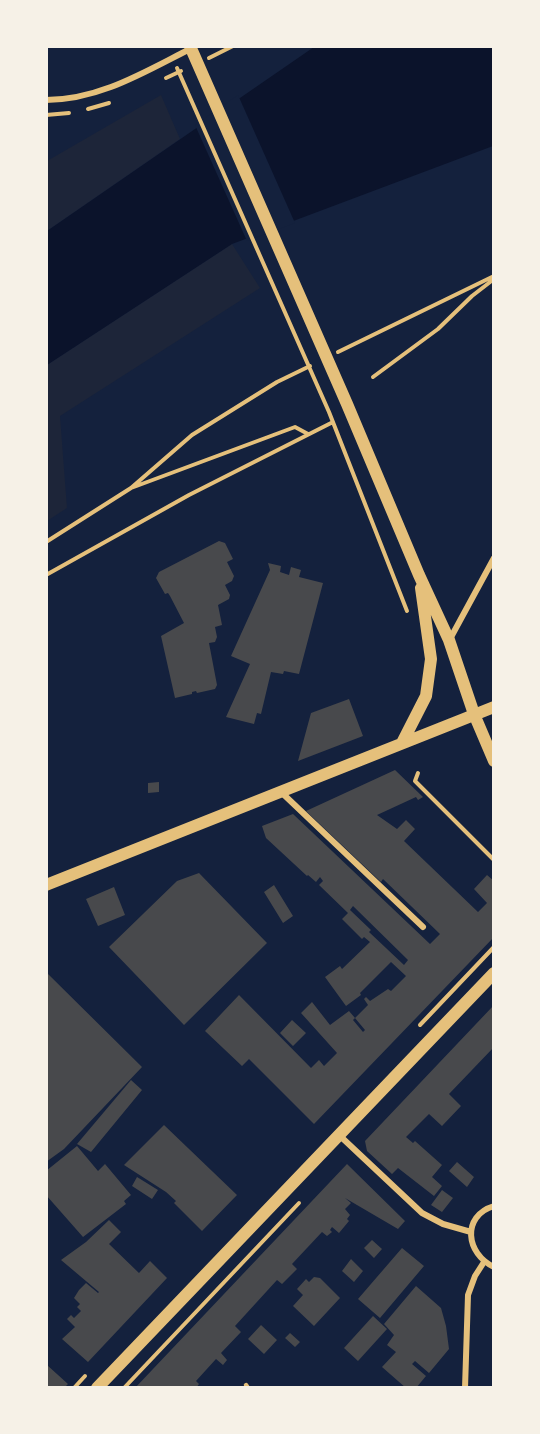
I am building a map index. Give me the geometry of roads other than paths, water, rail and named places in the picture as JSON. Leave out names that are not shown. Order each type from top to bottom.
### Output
[{"type":"main road","points":[[190,46],[449,640],[474,714],[494,761]]},
{"type":"main road","points":[[402,743],[426,696],[431,659],[419,575]]},
{"type":"main road","points":[[46,885],[494,707]]},
{"type":"main road","points":[[97,1388],[494,973]]},
{"type":"street","points":[[46,100],[65,100],[116,86],[196,46]]},
{"type":"street","points":[[449,640],[494,558]]},
{"type":"street","points":[[281,792],[423,927]]},
{"type":"street","points":[[339,1135],[422,1213],[443,1224],[471,1232]]},
{"type":"street","points":[[494,1206],[480,1213],[471,1232],[476,1254],[484,1262],[494,1267]]},
{"type":"street","points":[[465,1388],[468,1294],[484,1262]]}]
